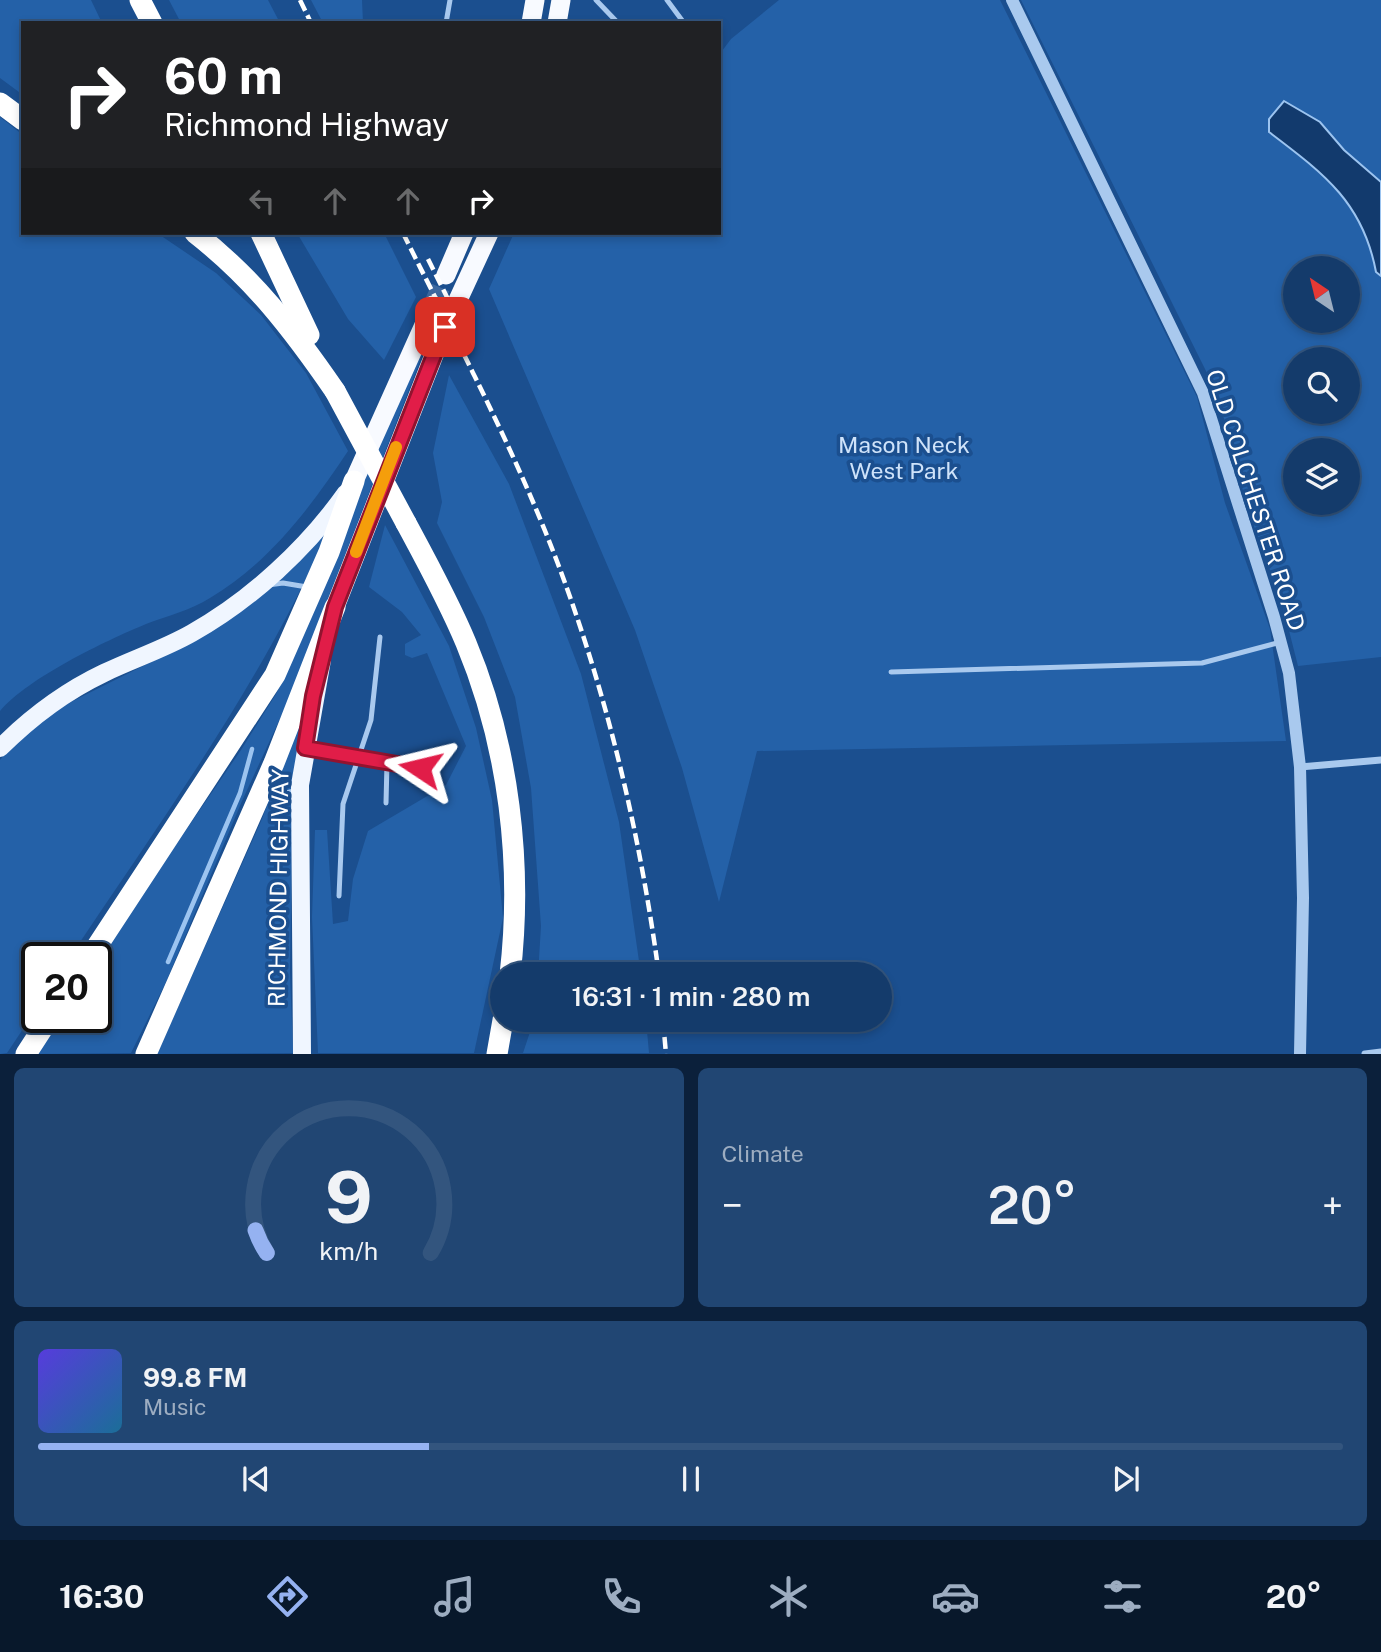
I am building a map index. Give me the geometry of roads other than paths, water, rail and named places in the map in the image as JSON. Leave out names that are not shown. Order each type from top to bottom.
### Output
[{"type":"highway","points":[[140,0],[151,21]]},
{"type":"highway","points":[[531,21],[535,0]]},
{"type":"highway","points":[[556,21],[561,0]]},
{"type":"highway","points":[[0,103],[21,119]]},
{"type":"highway","points":[[198,235],[231,261],[288,323],[335,391]]},
{"type":"highway","points":[[262,235],[335,391],[406,523],[467,645],[500,756],[512,844],[511,962]]},
{"type":"highway","points":[[446,275],[463,235]]},
{"type":"highway","points":[[457,300],[488,235]]},
{"type":"highway","points":[[100,942],[250,718],[275,675],[314,588],[354,481],[433,305]]},
{"type":"highway","name":"RICHMOND HIGHWAY","points":[[335,607],[445,327]]},
{"type":"highway","points":[[146,1054],[257,800],[335,607]]},
{"type":"highway","points":[[497,1054],[501,1032]]},
{"type":"highway","points":[[26,1054],[40,1033]]},
{"type":"main road","points":[[0,748],[32,718],[78,686],[194,632],[257,587],[309,538],[354,481]]},
{"type":"main road","name":"RICHMOND HIGHWAY","points":[[302,1054],[300,790],[313,696],[335,607]]},
{"type":"street","name":"OLD COLCHESTER ROAD","points":[[1012,0],[1207,402],[1281,642],[1289,673],[1300,767],[1303,898],[1300,1054]]},
{"type":"street","points":[[1300,767],[1381,760]]},
{"type":"street","points":[[1365,1054],[1381,1052]]},
{"type":"lane","points":[[446,21],[450,0]]},
{"type":"lane","points":[[596,0],[616,21]]},
{"type":"lane","points":[[667,0],[683,21]]},
{"type":"lane","points":[[257,587],[283,583],[314,588]]},
{"type":"lane","points":[[339,895],[343,804],[372,720],[380,637]]},
{"type":"lane","points":[[891,672],[1202,663],[1281,642]]},
{"type":"lane","points":[[305,748],[420,768]]},
{"type":"lane","points":[[386,803],[387,763]]},
{"type":"lane","points":[[257,800],[300,790]]},
{"type":"waterway","points":[[168,962],[240,793],[252,749]]},
{"type":"tunnel","points":[[433,305],[446,275]]},
{"type":"tunnel","points":[[445,327],[458,300]]},
{"type":"railway","points":[[300,0],[310,21]]},
{"type":"railway","points":[[404,235],[523,480],[576,614],[620,766],[642,870],[657,962]]},
{"type":"railway","points":[[428,259],[456,315]]},
{"type":"railway","points":[[664,1032],[666,1054]]},
{"type":"park label","name":"Mason Neck West Park","points":[[904,457]]}]
